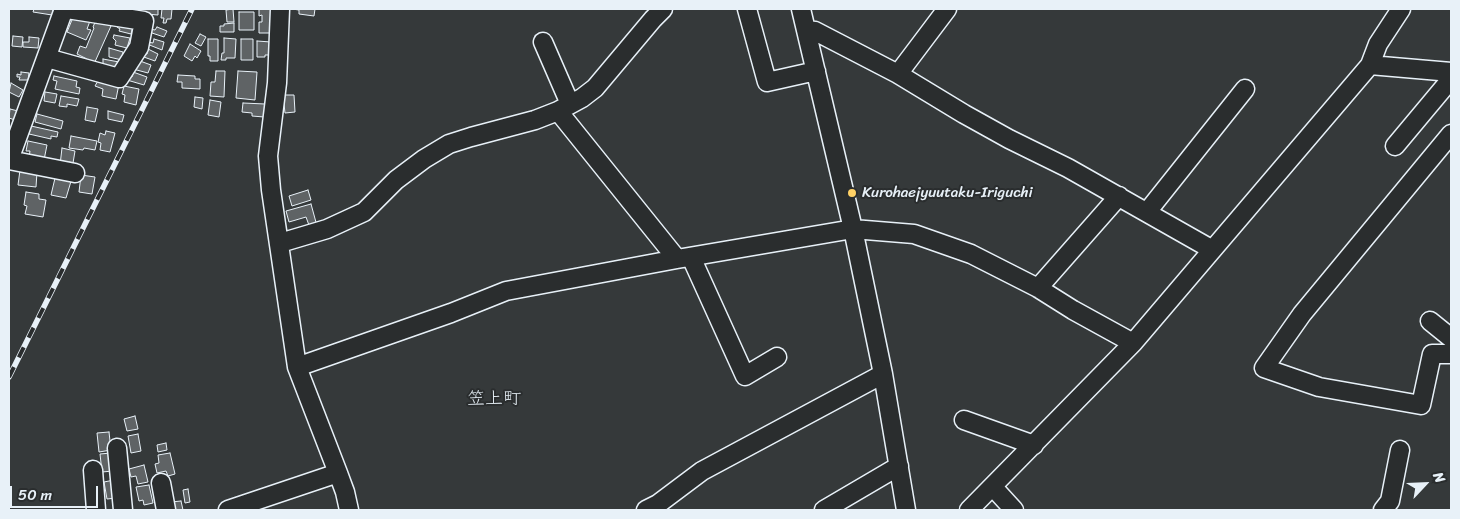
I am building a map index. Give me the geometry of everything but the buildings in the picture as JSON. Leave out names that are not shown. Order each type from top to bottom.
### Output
[{"type":"street","points":[[47,58],[119,78],[138,47],[144,22],[65,9],[9,160],[75,173]]},
{"type":"street","points":[[280,9],[277,83],[268,156],[271,190],[297,367],[345,492],[349,510]]},
{"type":"street","points":[[280,243],[328,229],[364,212],[396,180],[424,159],[449,144],[535,120],[564,107],[595,88],[663,9]]},
{"type":"street","points":[[748,9],[767,82],[816,71]]},
{"type":"street","points":[[801,9],[853,229],[882,374],[906,510]]},
{"type":"street","points":[[898,74],[947,9]]},
{"type":"street","points":[[969,510],[1133,343],[1211,249],[1370,65],[1378,44],[1401,9]]},
{"type":"street","points":[[806,30],[815,31],[898,74],[1009,139],[1120,196],[1211,249]]},
{"type":"street","points":[[543,42],[564,107],[684,258],[745,376],[777,357]]},
{"type":"street","points":[[1370,65],[1451,72]]},
{"type":"street","points":[[1395,146],[1451,79]]},
{"type":"street","points":[[1147,212],[1245,90]]},
{"type":"street","points":[[1451,134],[1302,314],[1264,368],[1319,387],[1421,405],[1432,354],[1451,354]]},
{"type":"street","points":[[1038,288],[1120,196]]},
{"type":"street","points":[[297,367],[451,313],[506,291],[853,229],[914,234],[971,254],[1038,288],[1073,310],[1133,343]]},
{"type":"street","points":[[1430,321],[1451,338]]},
{"type":"street","points":[[646,510],[658,504],[702,471],[882,374]]},
{"type":"street","points":[[964,420],[1034,445]]},
{"type":"street","points":[[117,448],[123,510]]},
{"type":"street","points":[[1382,510],[1390,502],[1400,450]]},
{"type":"street","points":[[824,510],[898,466]]},
{"type":"street","points":[[93,470],[96,510]]},
{"type":"street","points":[[228,510],[338,473]]},
{"type":"street","points":[[161,483],[166,510]]},
{"type":"street","points":[[993,487],[1014,510]]},
{"type":"railway","points":[[9,377],[192,9]]},
{"type":"place","name":"Kurohaejyuutaku-Iriguchi","points":[[852,193]]},
{"type":"district","name":"笠上町","points":[[494,399]]}]
